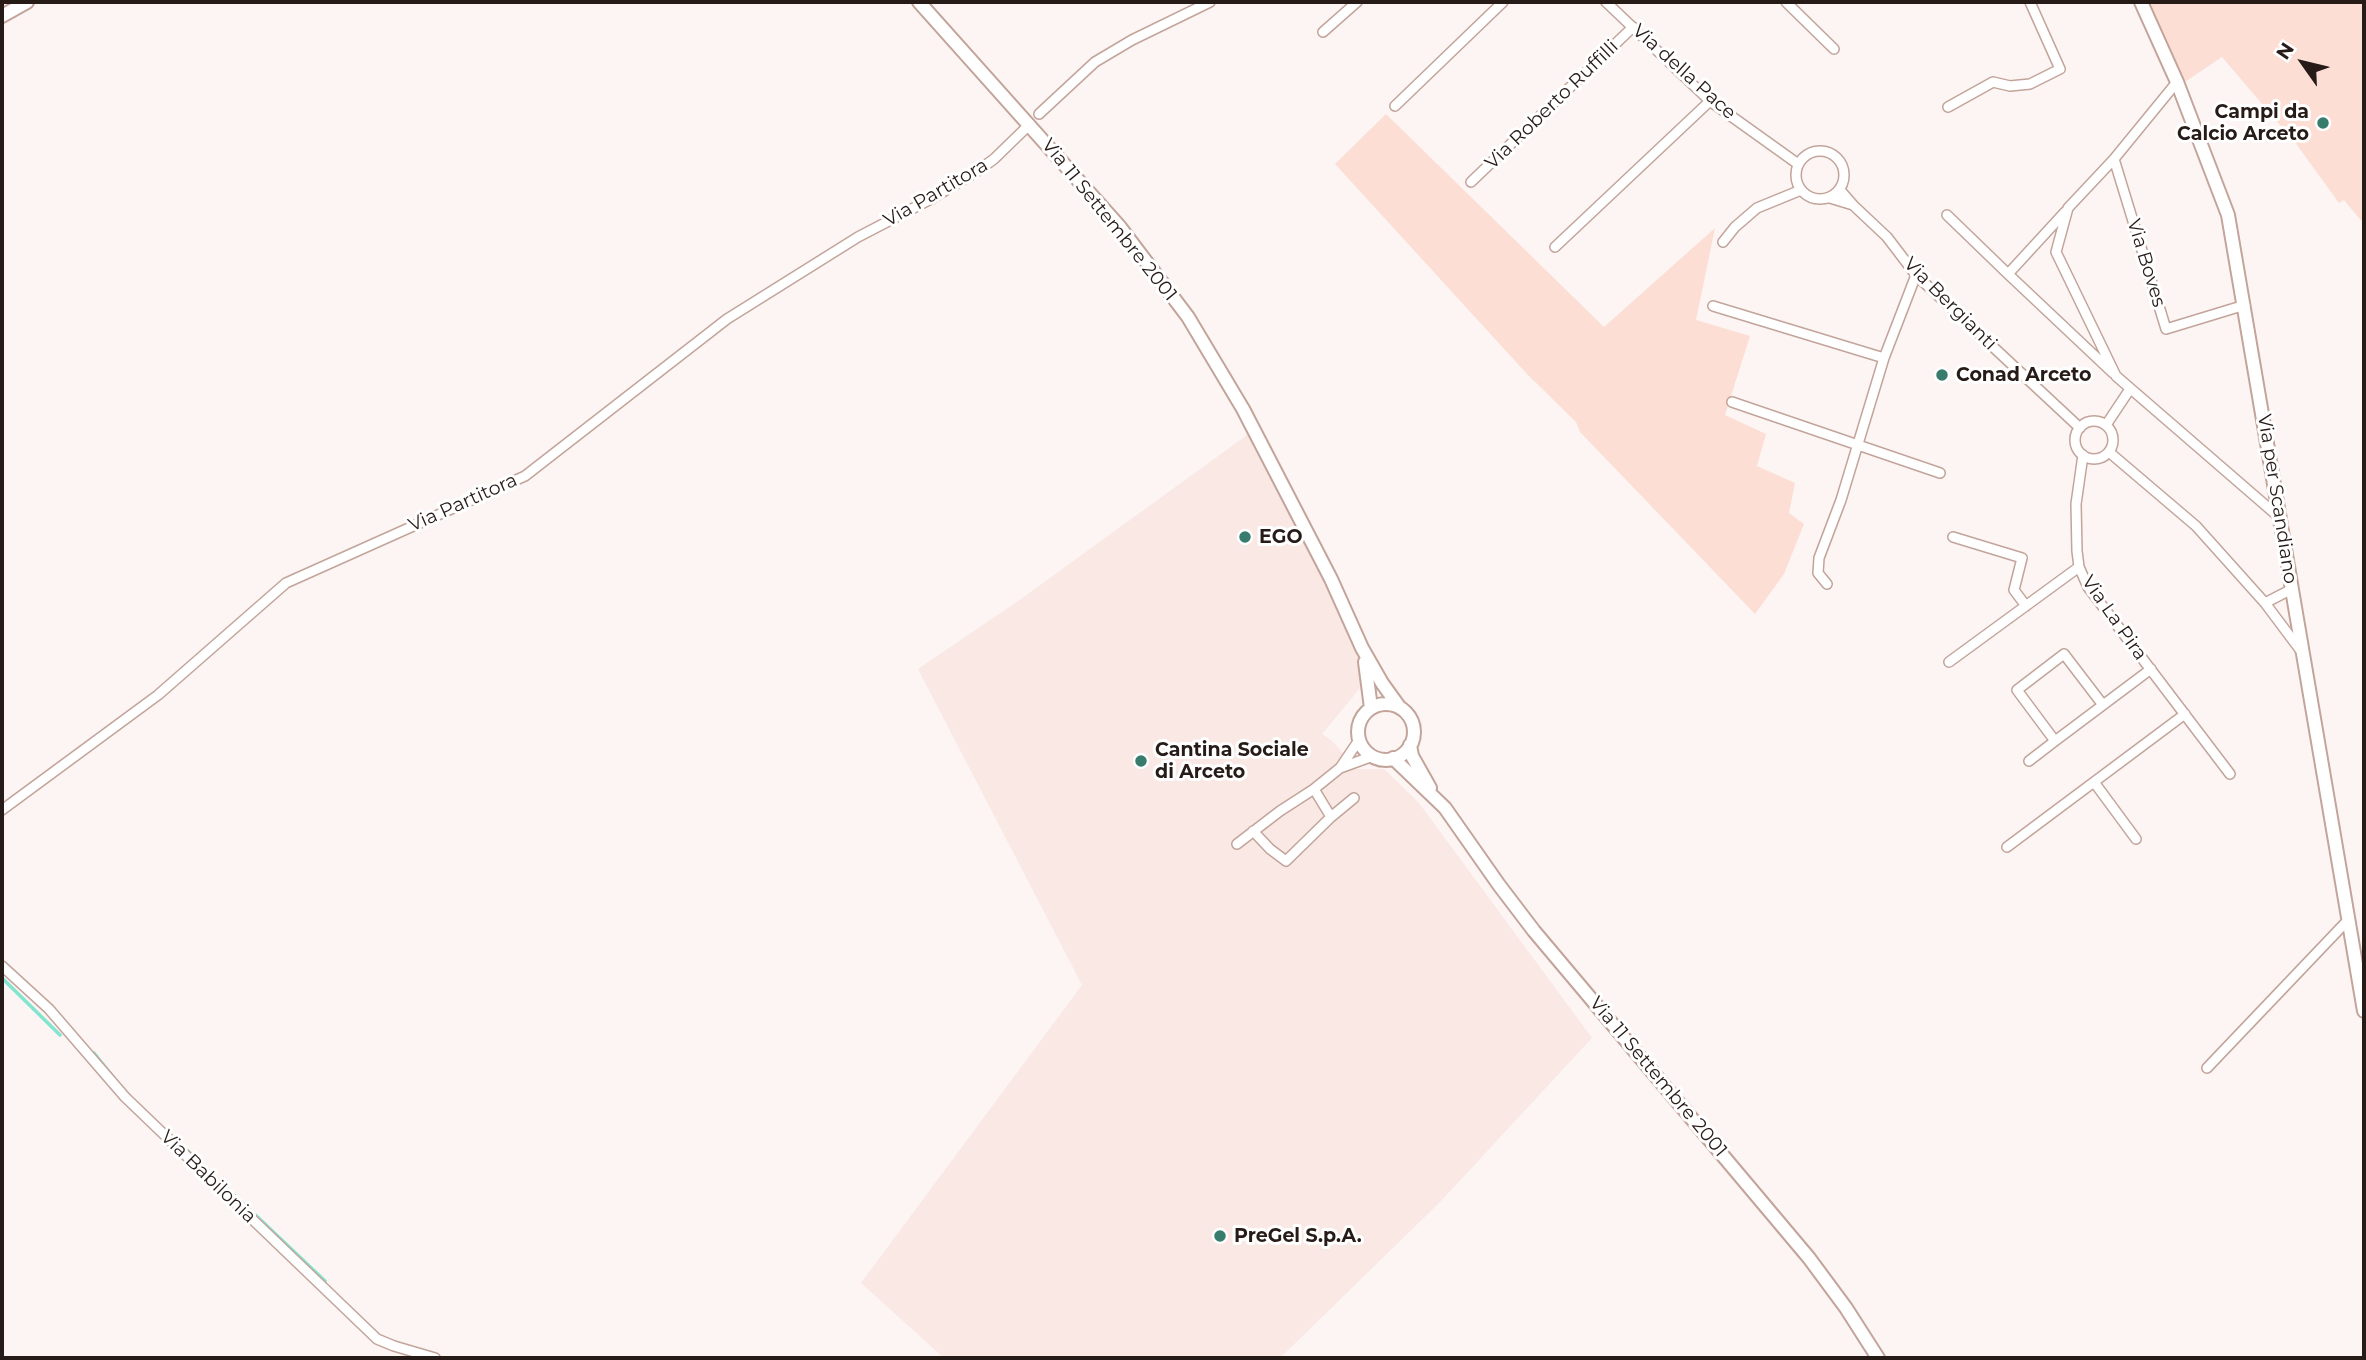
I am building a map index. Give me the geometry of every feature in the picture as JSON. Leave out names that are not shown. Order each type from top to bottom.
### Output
[{"type":"main road","points":[[2,16],[27,2]]},
{"type":"main road","name":"Via 11 Settembre 2001","points":[[919,2],[1034,119],[1166,287],[1214,359],[1243,409],[1331,579],[1362,648],[1382,683],[1407,714],[1414,729],[1410,745],[1412,756],[1436,797],[1534,931],[1809,1258],[1878,1358]]},
{"type":"main road","name":"Via per Scandiano","points":[[2141,2],[2177,82],[2228,215],[2349,919],[2360,953],[2364,1011]]},
{"type":"main road","name":"Via 11 Settembre 2001","points":[[1359,740],[1360,720],[1371,708],[1369,680],[1362,648]]},
{"type":"main road","points":[[1371,708],[1384,704],[1400,708]]},
{"type":"main road","points":[[1359,740],[1364,749],[1379,758],[1393,758],[1410,745]]},
{"type":"main road","name":"Via 11 Settembre 2001","points":[[1393,758],[1436,797]]},
{"type":"street","name":"Via Partitora","points":[[2,810],[158,695],[286,583],[525,476],[727,319],[858,237],[931,199],[979,170],[994,159],[1095,62],[1132,40],[1210,2]]},
{"type":"street","points":[[1323,32],[1357,2]]},
{"type":"street","points":[[1395,106],[1503,2]]},
{"type":"street","name":"Via della Pace","points":[[1606,2],[1710,101],[1798,164]]},
{"type":"street","points":[[1948,107],[1993,82],[2010,86],[2030,84],[2060,69],[2030,2]]},
{"type":"street","points":[[1791,4],[1834,49]]},
{"type":"street","name":"Via Roberto Ruffilli","points":[[1471,182],[1633,27]]},
{"type":"street","points":[[2008,274],[2114,159],[2177,82]]},
{"type":"street","points":[[1555,247],[1710,101]]},
{"type":"street","points":[[1723,242],[1756,208],[1801,190],[1796,177],[1798,164],[1815,151],[1822,150],[1836,156],[1844,169],[1845,176],[1840,190],[1830,198]]},
{"type":"street","name":"Via Boves","points":[[2114,159],[2166,329],[2245,304]]},
{"type":"street","name":"Via Bergianti","points":[[1801,190],[1817,200],[1830,198],[1853,205]]},
{"type":"street","name":"Via Bergianti","points":[[1840,190],[1887,237],[1916,275],[2080,428]]},
{"type":"street","points":[[2068,208],[2056,251],[2116,376]]},
{"type":"street","points":[[1947,215],[2130,389],[2280,517]]},
{"type":"street","points":[[1827,583],[1818,573],[1819,558],[1841,500],[1884,358],[1916,275]]},
{"type":"street","points":[[1713,306],[1884,358]]},
{"type":"street","points":[[2106,425],[2130,389]]},
{"type":"street","points":[[1732,402],[1940,472]]},
{"type":"street","points":[[2095,421],[2106,425],[2113,441],[2109,452],[2094,459],[2083,455],[2075,440],[2080,428],[2095,421]]},
{"type":"street","points":[[2109,452],[2196,526],[2265,603],[2302,652]]},
{"type":"street","name":"Via La Pira","points":[[2083,455],[2076,504],[2079,567],[2088,587],[2230,774]]},
{"type":"street","points":[[1953,537],[2022,558],[2014,590],[2026,606]]},
{"type":"street","name":"Via La Pira","points":[[1949,662],[2079,567]]},
{"type":"street","points":[[2265,603],[2291,589]]},
{"type":"street","points":[[2055,741],[2017,690],[2054,661],[2064,654],[2103,705]]},
{"type":"street","name":"Via La Pira","points":[[2029,761],[2151,669]]},
{"type":"street","points":[[2007,847],[2185,714]]},
{"type":"street","points":[[1237,844],[1340,768],[1359,740]]},
{"type":"street","points":[[1340,768],[1373,756]]},
{"type":"street","points":[[2094,782],[2136,839]]},
{"type":"street","points":[[1314,789],[1331,817]]},
{"type":"street","points":[[1253,831],[1270,849],[1286,860],[1354,798]]},
{"type":"street","points":[[2207,1068],[2349,919]]},
{"type":"street","name":"Via Babilonia","points":[[2,966],[49,1009],[125,1097],[377,1339],[435,1358]]},
{"type":"shaded area","points":[[2153,2],[2364,2],[2364,224],[2344,200],[2339,203],[2297,145],[2222,57],[2173,90],[2138,13]]},
{"type":"shaded area","points":[[1386,114],[1604,327],[1715,228],[1696,320],[1750,336],[1725,415],[1766,434],[1757,466],[1795,483],[1789,513],[1804,524],[1784,574],[1755,614],[1580,432],[1576,422],[1527,374],[1335,164]]},
{"type":"shaded area","points":[[1254,430],[1259,441],[1253,446],[1317,568],[1320,567],[1361,652],[1365,682],[1322,734],[1332,741],[1357,769],[1384,769],[1419,803],[1592,1038],[1440,1202],[1280,1358],[944,1358],[861,1283],[1082,985],[918,669],[1021,599]]},
{"type":"waterway","points":[[2,978],[60,1035]]},
{"type":"waterway","points":[[94,1053],[114,1078]]},
{"type":"waterway","points":[[172,1136],[325,1281]]},
{"type":"place","name":"Campi da Calcio Arceto","points":[[2323,123]]},
{"type":"place","name":"Conad Arceto","points":[[1942,375]]},
{"type":"place","name":"EGO","points":[[1245,537]]},
{"type":"place","name":"Cantina Sociale di Arceto","points":[[1141,761]]},
{"type":"place","name":"PreGel S.p.A.","points":[[1220,1236]]}]
